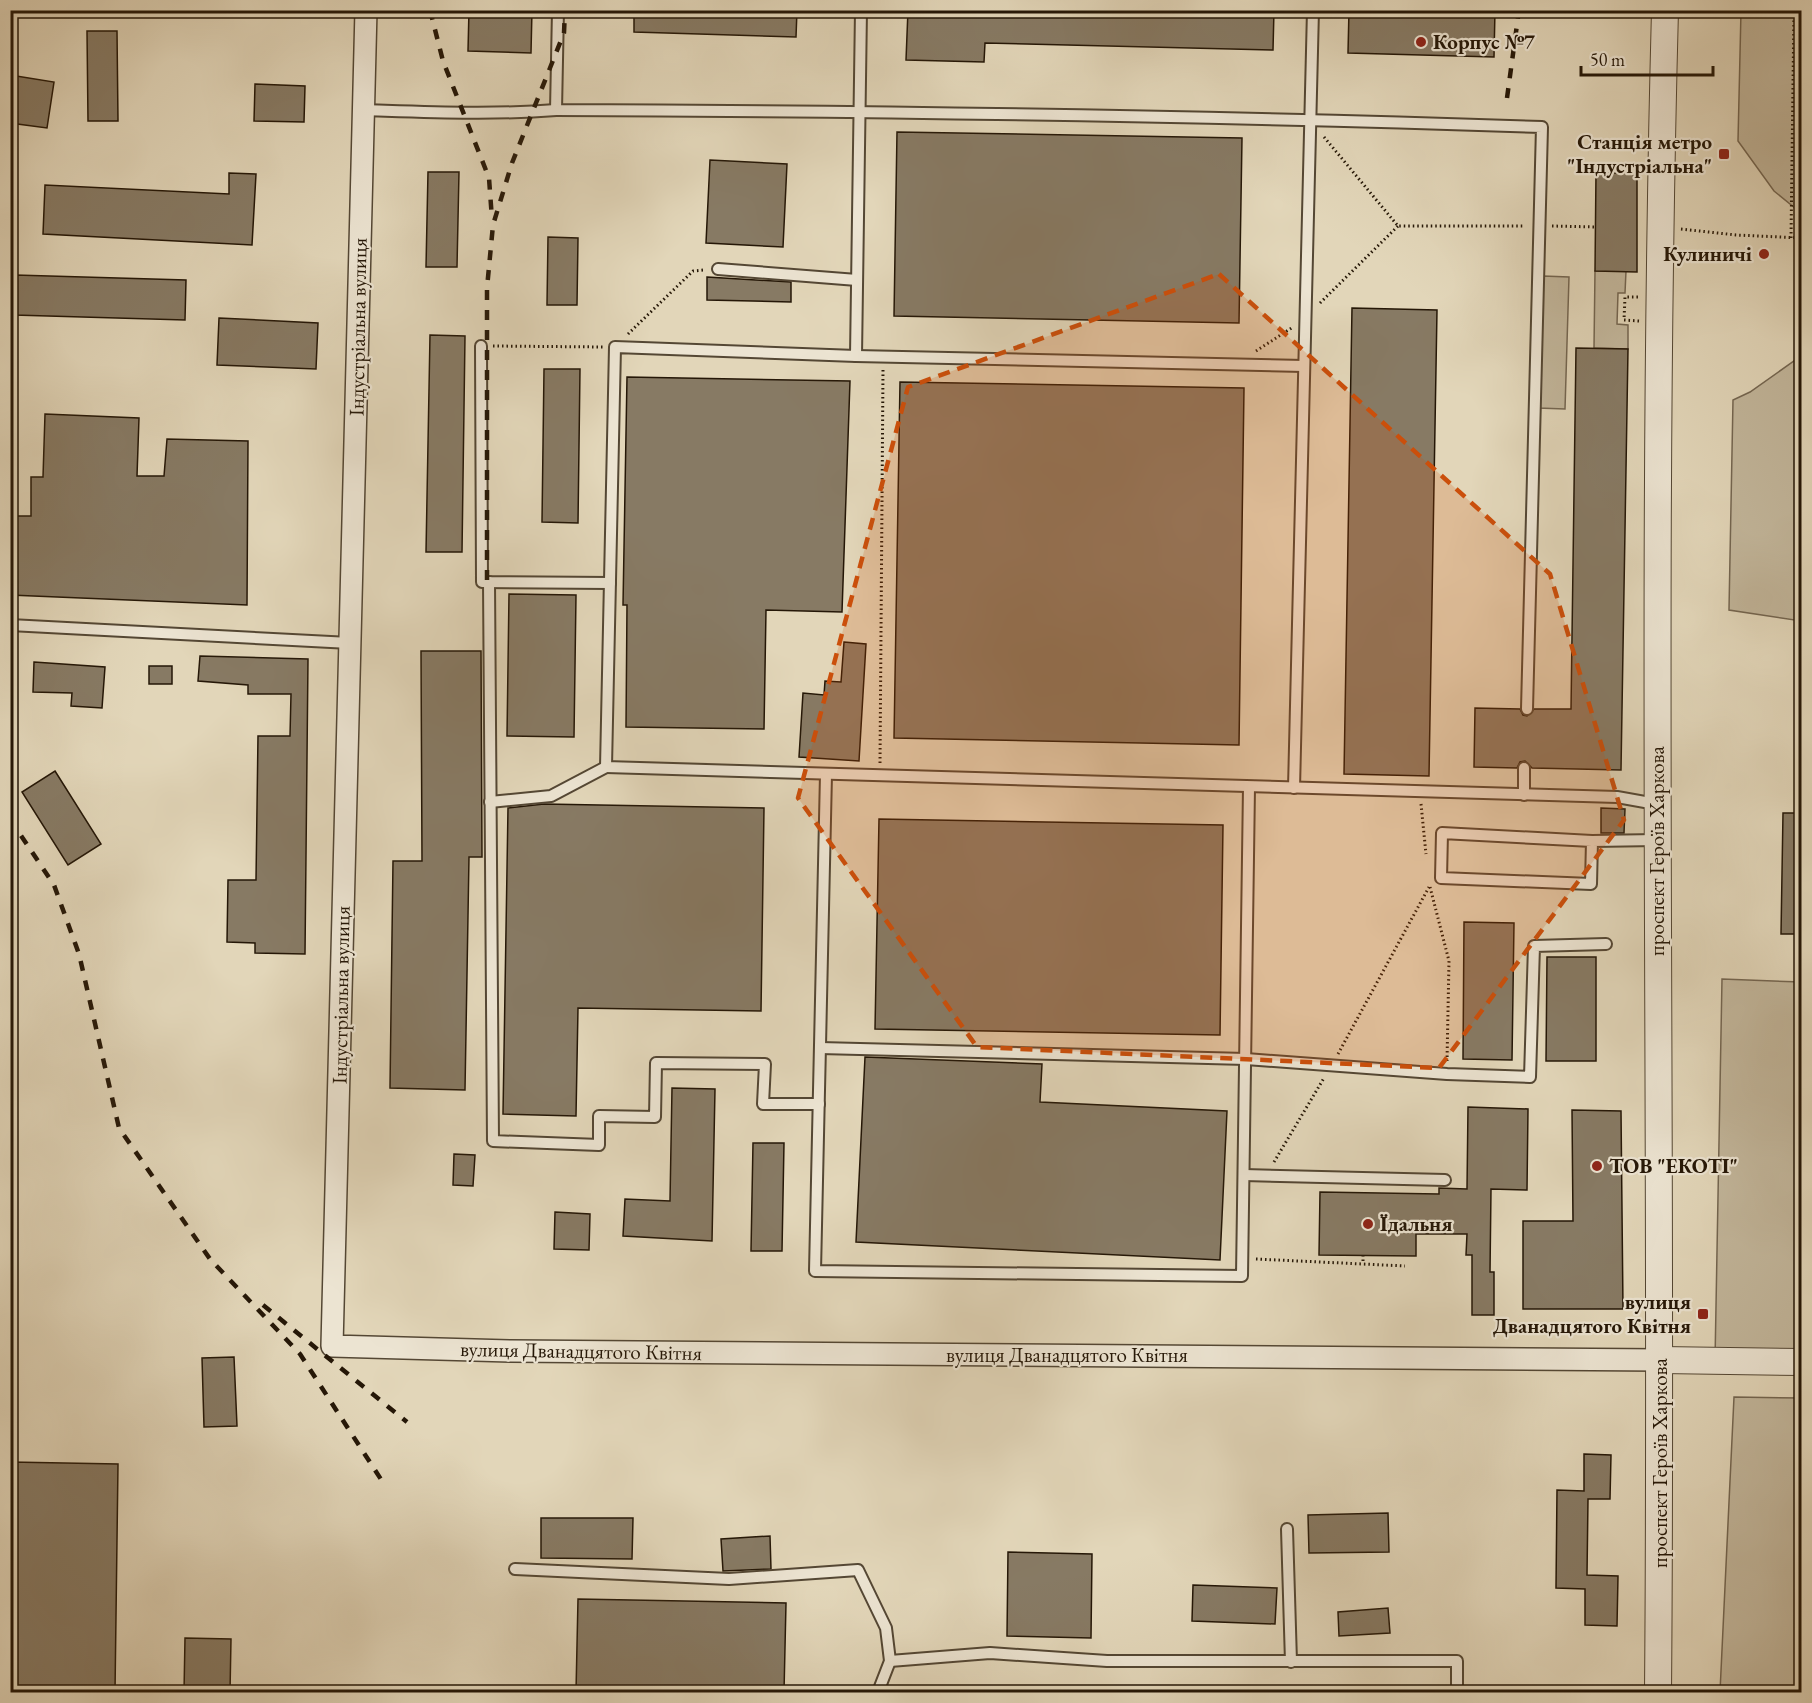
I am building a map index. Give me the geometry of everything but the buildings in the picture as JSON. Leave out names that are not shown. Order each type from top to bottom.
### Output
[{"type":"street","name":"Індустріальна вулиця","points":[[332,1346],[366,10]]},
{"type":"street","name":"проспект Героїв Харкова","points":[[1658,1692],[1661,1360],[1656,804],[1659,227],[1665,10]]},
{"type":"street","name":"вулиця Дванадцятого Квітня","points":[[332,1346],[512,1351],[1802,1362]]},
{"type":"lane","points":[[556,110],[558,10]]},
{"type":"lane","points":[[856,356],[861,10]]},
{"type":"lane","points":[[1294,788],[1313,10]]},
{"type":"lane","points":[[364,110],[458,114],[483,111],[556,110],[858,111],[1310,119],[1542,127],[1527,709]]},
{"type":"lane","points":[[718,269],[857,280]]},
{"type":"lane","points":[[482,346],[482,582],[610,583]]},
{"type":"lane","points":[[606,767],[615,347],[856,356],[1304,366]]},
{"type":"lane","points":[[489,582],[493,1141],[599,1145],[599,1116],[655,1117],[656,1063],[765,1064],[764,1104],[819,1104]]},
{"type":"lane","points":[[10,625],[350,643]]},
{"type":"lane","points":[[490,802],[551,796],[606,767],[1420,793],[1617,797],[1656,804]]},
{"type":"lane","points":[[1524,768],[1524,795]]},
{"type":"lane","points":[[826,774],[815,1271],[1242,1276],[1249,787]]},
{"type":"lane","points":[[1592,841],[1591,884],[1441,878],[1442,833],[1592,841],[1657,840]]},
{"type":"lane","points":[[820,1048],[1246,1059],[1447,1074],[1530,1077],[1534,946],[1606,944]]},
{"type":"lane","points":[[1244,1175],[1445,1180]]},
{"type":"lane","points":[[1287,1529],[1291,1662]]},
{"type":"lane","points":[[515,1569],[729,1579],[858,1570],[886,1628],[890,1661],[878,1692]]},
{"type":"lane","points":[[890,1661],[990,1653],[1107,1661],[1457,1661],[1457,1692]]},
{"type":"path","points":[[1791,238],[1794,10]]},
{"type":"path","points":[[1310,119],[1398,226],[1596,227]]},
{"type":"path","points":[[1659,227],[1802,238]]},
{"type":"path","points":[[482,346],[615,347],[693,271],[718,269]]},
{"type":"path","points":[[1639,297],[1625,297],[1624,320],[1639,321]]},
{"type":"path","points":[[880,776],[883,356]]},
{"type":"path","points":[[1420,793],[1427,864]]},
{"type":"path","points":[[1428,875],[1449,961],[1447,1074]]},
{"type":"path","points":[[1266,1175],[1332,1065],[1430,887]]},
{"type":"path","points":[[1363,1255],[1363,1264]]},
{"type":"path","points":[[1242,1259],[1405,1266]]},
{"type":"highlighted area","points":[[1219,274],[1550,574],[1624,820],[1439,1068],[977,1047],[798,798],[908,387]]},
{"type":"shaded area","points":[[1741,11],[1801,11],[1801,213],[1774,191],[1738,141]]},
{"type":"shaded area","points":[[1595,271],[1626,271],[1625,293],[1618,293],[1617,324],[1628,325],[1628,349],[1594,348]]},
{"type":"shaded area","points":[[1543,276],[1569,277],[1565,409],[1538,408]]},
{"type":"shaded area","points":[[1801,356],[1801,621],[1729,610],[1733,400],[1750,392]]},
{"type":"shaded area","points":[[1722,979],[1801,982],[1801,1362],[1715,1361]]},
{"type":"shaded area","points":[[1734,1397],[1801,1398],[1801,1692],[1720,1692]]},
{"type":"railway","points":[[430,10],[443,61],[489,178],[492,219]]},
{"type":"railway","points":[[487,580],[487,288],[493,225],[512,163],[564,33],[565,10]]},
{"type":"railway","points":[[1507,98],[1519,10]]},
{"type":"railway","points":[[10,819],[54,885],[79,954],[119,1128],[210,1259],[300,1354],[384,1484]]},
{"type":"railway","points":[[263,1305],[407,1422]]},
{"type":"place","name":"Корпус №7","points":[[1421,42]]},
{"type":"place","name":"Станція метро \"Індустріальна\"","points":[[1724,154]]},
{"type":"place","name":"Кулиничі","points":[[1764,254]]},
{"type":"place","name":"ТОВ \"ЕКОТI\"","points":[[1597,1166]]},
{"type":"place","name":"Їдальня","points":[[1368,1224]]},
{"type":"place","name":"вулиця Дванадцятого Квітня","points":[[1703,1314]]}]
